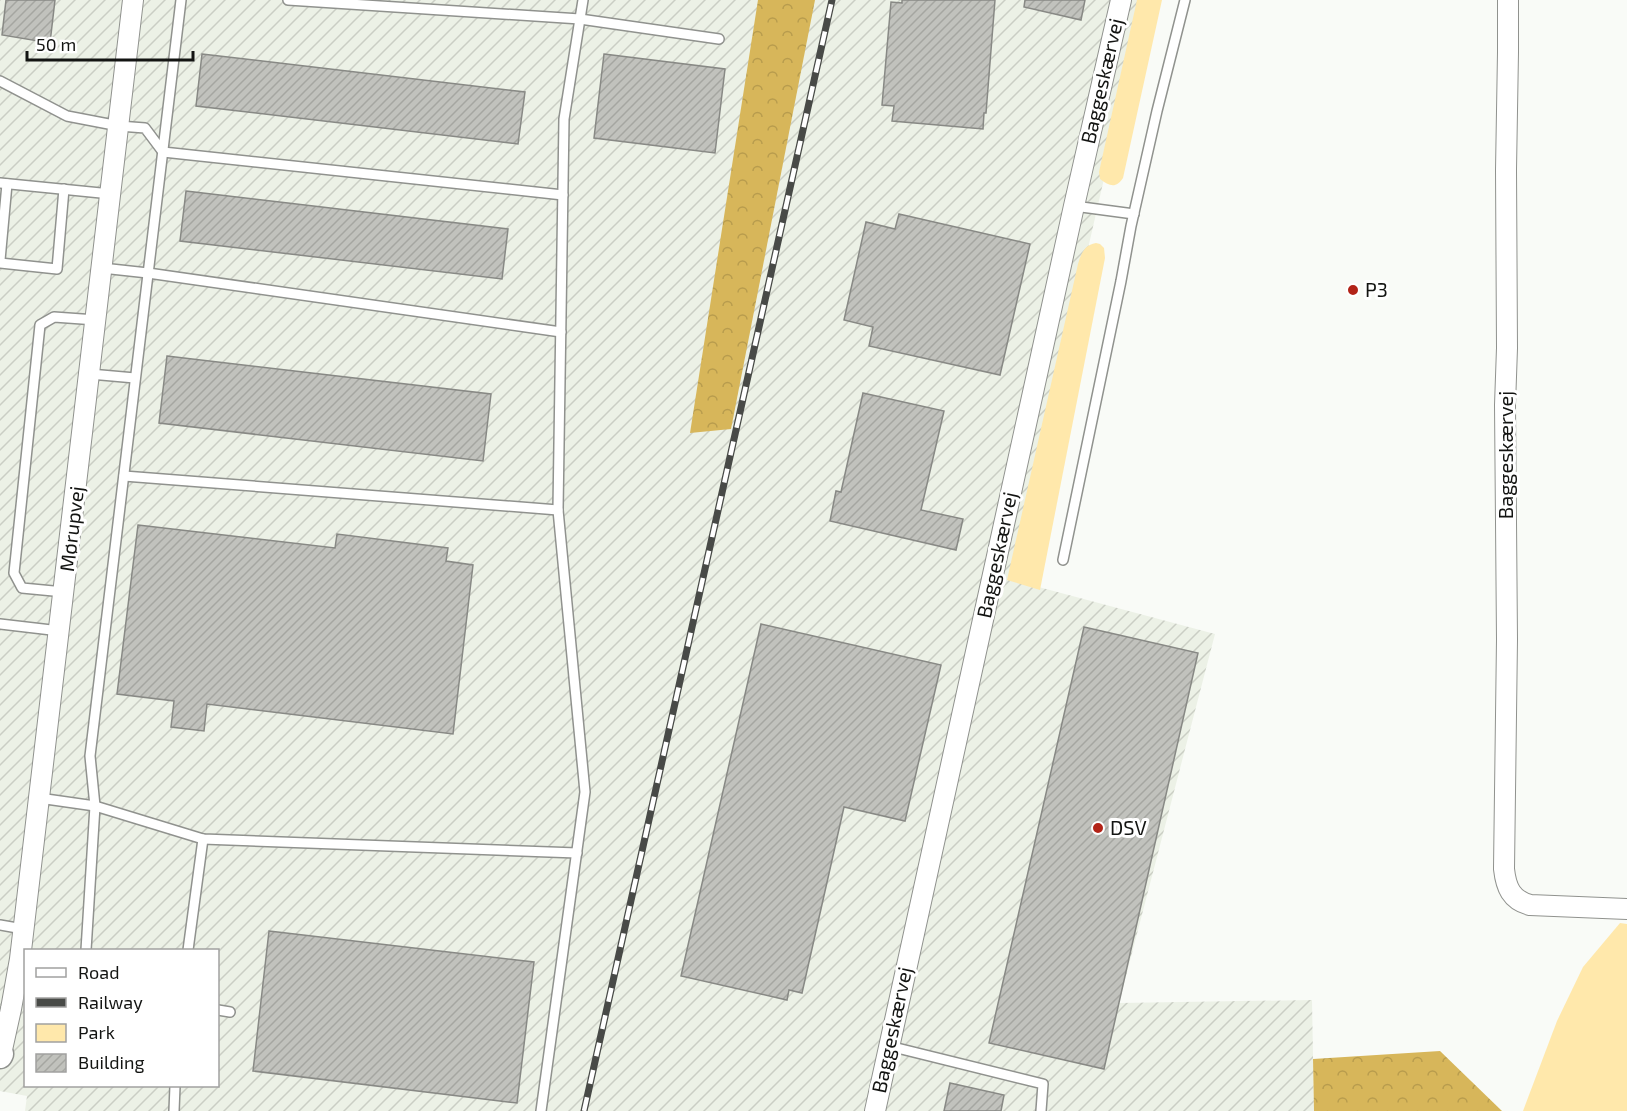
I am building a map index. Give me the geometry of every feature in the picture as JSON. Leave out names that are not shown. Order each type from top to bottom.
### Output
[{"type":"street","name":"Mørupvej","points":[[0,1055],[15,1010],[133,0]]},
{"type":"street","name":"Baggeskærvej","points":[[875,1111],[1121,0]]},
{"type":"street","name":"Baggeskærvej","points":[[1508,0],[1505,405],[1507,662],[1504,869],[1509,891],[1522,903],[1627,909]]},
{"type":"lane","points":[[86,949],[95,806],[90,756],[181,0]]},
{"type":"lane","points":[[288,0],[580,19],[719,39]]},
{"type":"lane","points":[[541,1111],[585,792],[558,510],[564,119],[583,0]]},
{"type":"lane","points":[[1063,560],[1134,214],[1185,0]]},
{"type":"lane","points":[[0,81],[67,116],[119,126],[144,128],[163,152],[563,195]]},
{"type":"lane","points":[[64,189],[57,269],[0,262],[4,184],[64,189],[111,194]]},
{"type":"lane","points":[[1074,206],[1134,214]]},
{"type":"lane","points":[[102,268],[561,332]]},
{"type":"lane","points":[[64,592],[22,588],[14,573],[40,325],[54,317],[96,320]]},
{"type":"lane","points":[[90,374],[135,378]]},
{"type":"lane","points":[[124,476],[558,510]]},
{"type":"lane","points":[[0,624],[60,631]]},
{"type":"lane","points":[[39,798],[95,806],[203,839],[577,853]]},
{"type":"lane","points":[[188,949],[203,839]]},
{"type":"lane","points":[[0,925],[23,929]]},
{"type":"lane","points":[[219,1010],[230,1012]]},
{"type":"lane","points":[[889,1046],[1043,1084],[1041,1111]]},
{"type":"lane","points":[[174,1111],[176,1087]]},
{"type":"shaded area","points":[[0,0],[1145,0],[1012,580],[1215,634],[1119,1003],[1312,1000],[1314,1111],[25,1111],[27,1096],[0,1091]]},
{"type":"green space","points":[[758,0],[815,0],[731,429],[690,433]]},
{"type":"green space","points":[[1137,0],[1162,0],[1123,178],[1118,184],[1112,185],[1100,179],[1099,172]]},
{"type":"green space","points":[[1096,243],[1104,248],[1105,258],[1040,590],[1007,580],[1078,264],[1086,248]]},
{"type":"green space","points":[[1620,923],[1627,924],[1627,1111],[1523,1111],[1557,1021],[1583,967]]},
{"type":"green space","points":[[1440,1051],[1502,1111],[1314,1111],[1313,1059]]},
{"type":"building","points":[[6,0],[55,0],[50,43],[2,35]]},
{"type":"building","points":[[902,0],[995,0],[983,129],[892,121],[894,106],[882,105],[891,2],[902,3]]},
{"type":"building","points":[[1025,0],[1085,0],[1081,20],[1024,7]]},
{"type":"building","points":[[202,54],[525,92],[518,144],[196,106]]},
{"type":"building","points":[[604,54],[725,69],[715,153],[594,138]]},
{"type":"building","points":[[186,191],[508,229],[502,279],[180,241]]},
{"type":"building","points":[[899,214],[1030,244],[1000,375],[869,346],[873,327],[844,320],[866,222],[895,229]]},
{"type":"building","points":[[167,356],[491,394],[483,461],[159,423]]},
{"type":"building","points":[[863,393],[944,411],[921,510],[963,519],[956,550],[830,521],[836,491],[841,492]]},
{"type":"building","points":[[138,525],[335,548],[337,534],[448,548],[446,561],[473,565],[453,734],[207,704],[204,731],[171,727],[174,701],[117,694]]},
{"type":"building","points":[[761,624],[941,665],[905,821],[844,807],[802,993],[789,990],[787,1000],[681,976]]},
{"type":"building","name":"DSV","points":[[1084,627],[1198,653],[1104,1069],[989,1043]]},
{"type":"building","points":[[269,931],[534,962],[517,1103],[253,1071]]},
{"type":"building","points":[[950,1083],[1004,1095],[1001,1111],[944,1111]]},
{"type":"railway","points":[[584,1111],[832,0]]},
{"type":"place","name":"P3","points":[[1353,290]]},
{"type":"place","name":"DSV","points":[[1098,828]]}]
